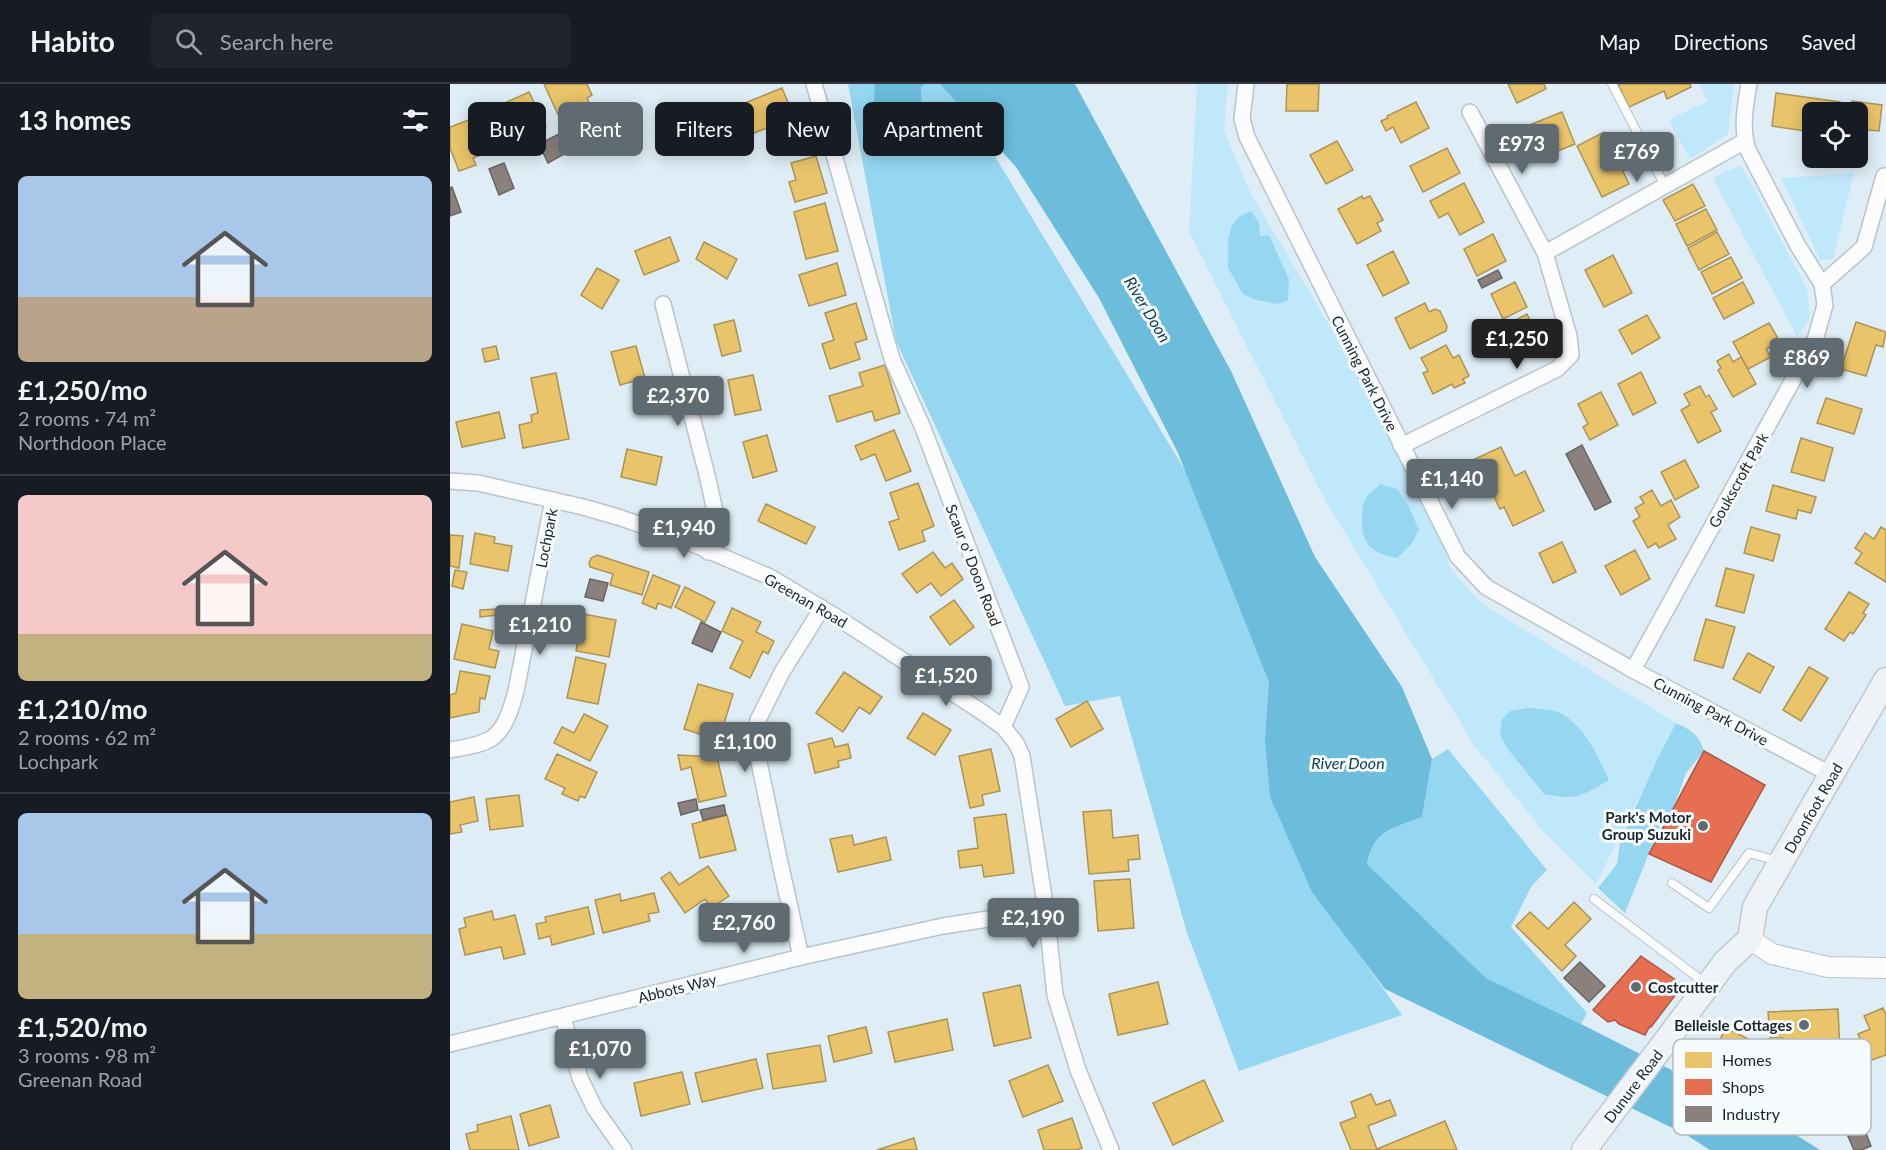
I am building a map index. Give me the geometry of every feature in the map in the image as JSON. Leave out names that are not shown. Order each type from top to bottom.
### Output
[{"type":"main road","name":"Doonfoot Road","points":[[1750,939],[1755,907],[1886,680]]},
{"type":"main road","name":"Dunure Road","points":[[1584,1150],[1726,961],[1750,939]]},
{"type":"street","name":"Scaur o' Doon Road","points":[[814,84],[892,359],[922,428],[1021,687],[1003,727]]},
{"type":"street","name":"Cunning Park Drive","points":[[1246,84],[1242,120],[1247,137],[1458,557],[1486,587],[1633,670],[1832,775]]},
{"type":"street","points":[[1749,84],[1743,118],[1748,150],[1798,246],[1822,284],[1864,247],[1885,174]]},
{"type":"street","points":[[1401,446],[1557,369],[1571,355],[1569,336],[1545,253],[1470,112]]},
{"type":"street","points":[[1545,253],[1745,141]]},
{"type":"street","name":"Goukscroft Park","points":[[1633,670],[1815,340],[1825,305],[1822,284]]},
{"type":"street","points":[[663,304],[717,520],[714,538],[708,552]]},
{"type":"street","name":"Greenan Road","points":[[450,481],[478,483],[618,517],[679,538],[770,577],[933,678],[1003,727]]},
{"type":"street","name":"Lochpark","points":[[450,750],[493,738],[509,716],[516,691],[553,500]]},
{"type":"street","points":[[801,957],[756,743],[758,720],[782,672],[822,608]]},
{"type":"street","points":[[1003,727],[1016,743],[1022,756],[1046,910],[1054,995],[1078,1070],[1111,1150]]},
{"type":"street","name":"Abbots Way","points":[[450,1044],[801,957],[943,926],[1046,910]]},
{"type":"street","points":[[1750,939],[1772,954],[1828,967],[1886,968]]},
{"type":"street","points":[[563,1017],[580,1078],[596,1109],[624,1150]]},
{"type":"lane","points":[[1612,84],[1665,186]]},
{"type":"lane","points":[[1672,884],[1709,908],[1749,852],[1782,862]]},
{"type":"lane","points":[[1593,899],[1708,985]]},
{"type":"shaded area","points":[[848,84],[951,84],[962,102],[863,102],[863,156],[995,156],[1286,637],[1343,932],[1402,1015],[1239,1071],[1187,933],[1120,696],[1065,706],[896,341]]},
{"type":"shaded area","points":[[1197,84],[1228,84],[1224,131],[1249,190],[1401,446],[1452,570],[1481,603],[1676,723],[1596,884],[1546,835],[1474,745],[1325,500],[1189,232]],"holes":[[[1269,235],[1289,279],[1288,300],[1243,294],[1228,268],[1228,239]],[[1556,711],[1573,722],[1594,749],[1584,794],[1572,797],[1547,794],[1540,789],[1522,765]]]},
{"type":"shaded area","points":[[1700,84],[1734,84],[1728,134],[1690,159],[1669,120],[1708,101]]},
{"type":"shaded area","points":[[1741,165],[1807,288],[1810,319],[1797,337],[1713,178]]},
{"type":"shaded area","points":[[1854,173],[1833,259],[1820,260],[1781,178]]},
{"type":"shaded area","points":[[1251,211],[1259,223],[1260,236],[1269,235],[1289,279],[1288,300],[1278,304],[1256,300],[1243,294],[1228,268],[1228,239],[1232,225],[1240,216]]},
{"type":"shaded area","points":[[1380,484],[1397,489],[1408,505],[1419,530],[1412,543],[1397,558],[1376,551],[1364,537],[1363,506],[1369,494]]},
{"type":"shaded area","points":[[1529,708],[1558,712],[1575,724],[1583,732],[1609,780],[1578,796],[1564,797],[1544,794],[1507,748],[1500,735],[1502,719],[1510,711]]},
{"type":"shaded area","points":[[1676,723],[1694,734],[1704,751],[1686,773],[1673,809],[1662,821],[1625,913],[1598,888],[1617,864],[1620,842]]},
{"type":"shaded area","points":[[1448,749],[1547,870],[1531,887],[1511,927],[1587,1013],[1581,1024],[1486,978],[1367,864],[1370,852],[1380,837],[1393,828],[1422,817],[1432,759]]},
{"type":"water","points":[[875,84],[925,84],[921,87],[921,102],[874,102]]},
{"type":"water","name":"River Doon","points":[[940,84],[1075,84],[1231,371],[1315,557],[1402,687],[1432,759],[1422,817],[1393,828],[1380,837],[1370,852],[1367,864],[1486,978],[1673,1071],[1673,1128],[1385,989],[1312,892],[1270,797],[1265,741],[1269,682],[1178,453],[1099,298],[1016,167],[1004,154],[1004,102],[956,102]]},
{"type":"water","name":"River Doon","points":[[1687,1135],[1796,1135],[1820,1150],[1710,1150]]},
{"type":"building: Homes","points":[[544,84],[587,84],[592,95],[587,98],[589,102],[558,102],[558,115]]},
{"type":"building: Homes","points":[[1287,84],[1319,84],[1318,111],[1286,111]]},
{"type":"building: Homes","points":[[1508,84],[1544,84],[1546,89],[1517,103]]},
{"type":"building: Homes","points":[[1618,84],[1690,84],[1691,87],[1667,99],[1664,91],[1629,107]]},
{"type":"building: Homes","points":[[782,88],[788,102],[766,102],[766,128],[754,133],[754,102],[747,102]]},
{"type":"building: Homes","points":[[529,92],[534,102],[507,102]]},
{"type":"building: Homes","points":[[1776,93],[1840,102],[1802,102],[1802,130],[1772,126]]},
{"type":"building: Homes","points":[[1416,102],[1429,128],[1401,143],[1393,127],[1386,131],[1381,121]]},
{"type":"building: Homes","points":[[1868,103],[1882,105],[1879,131],[1868,130]]},
{"type":"building: Homes","points":[[1562,112],[1575,144],[1545,156],[1532,124]]},
{"type":"building: Homes","points":[[468,120],[468,156],[478,156],[473,158],[476,165],[459,171],[450,148],[450,127]]},
{"type":"building: Homes","points":[[1604,132],[1629,184],[1602,197],[1577,146]]},
{"type":"building: Homes","points":[[1337,141],[1353,170],[1326,184],[1310,155]]},
{"type":"building: Homes","points":[[1447,148],[1460,173],[1423,192],[1410,166]]},
{"type":"building: Homes","points":[[816,156],[827,193],[795,202],[789,182],[796,180],[791,163]]},
{"type":"building: Homes","points":[[1464,183],[1484,222],[1460,235],[1448,213],[1439,218],[1430,201]]},
{"type":"building: Homes","points":[[1693,184],[1705,206],[1675,221],[1663,200]]},
{"type":"building: Homes","points":[[1362,196],[1363,199],[1370,196],[1383,220],[1377,223],[1381,231],[1357,244],[1338,209]]},
{"type":"building: Homes","points":[[825,203],[838,251],[806,259],[794,212]]},
{"type":"building: Homes","points":[[1706,209],[1717,230],[1687,246],[1676,224]]},
{"type":"building: Homes","points":[[1717,232],[1729,254],[1699,270],[1688,248]]},
{"type":"building: Homes","points":[[1493,234],[1506,261],[1477,276],[1464,249]]},
{"type":"building: Homes","points":[[670,237],[679,261],[644,275],[635,251]]},
{"type":"building: Homes","points":[[704,242],[737,259],[727,279],[696,259]]},
{"type":"building: Homes","points":[[1393,251],[1409,283],[1383,296],[1367,265]]},
{"type":"building: Homes","points":[[1613,255],[1632,293],[1604,307],[1585,270]]},
{"type":"building: Homes","points":[[1731,257],[1742,278],[1712,294],[1701,272]]},
{"type":"building: Homes","points":[[837,263],[846,295],[809,306],[799,275]]},
{"type":"building: Homes","points":[[597,268],[619,280],[602,309],[581,295]]},
{"type":"building: Homes","points":[[1515,282],[1527,307],[1503,319],[1491,294]]},
{"type":"building: Homes","points":[[1743,282],[1754,303],[1724,319],[1713,298]]},
{"type":"building: Homes","points":[[856,303],[867,339],[855,343],[860,359],[830,369],[822,344],[834,340],[825,313]]},
{"type":"building: Homes","points":[[1425,303],[1429,312],[1435,309],[1440,311],[1447,326],[1446,331],[1410,349],[1395,318]]},
{"type":"building: Homes","points":[[1527,314],[1538,337],[1514,349],[1502,327]]},
{"type":"building: Homes","points":[[1647,315],[1660,338],[1632,354],[1619,330]]},
{"type":"building: Homes","points":[[734,320],[741,351],[722,356],[714,325]]},
{"type":"building: Homes","points":[[1856,322],[1886,332],[1883,347],[1876,345],[1866,376],[1841,369]]},
{"type":"building: Homes","points":[[1769,323],[1780,342],[1766,349],[1771,357],[1748,369],[1733,342]]},
{"type":"building: Homes","points":[[1446,345],[1453,358],[1459,355],[1469,376],[1463,379],[1465,383],[1454,388],[1452,384],[1433,394],[1423,373],[1428,371],[1421,358]]},
{"type":"building: Homes","points":[[496,346],[499,359],[485,362],[482,349]]},
{"type":"building: Homes","points":[[636,346],[645,378],[620,385],[611,352]]},
{"type":"building: Homes","points":[[1729,354],[1733,362],[1741,357],[1756,384],[1733,397],[1718,370],[1721,368],[1717,361]]},
{"type":"building: Homes","points":[[885,365],[900,413],[875,421],[872,411],[837,422],[829,396],[863,386],[859,373]]},
{"type":"building: Homes","points":[[1641,372],[1656,403],[1633,415],[1618,384]]},
{"type":"building: Homes","points":[[556,373],[569,439],[523,448],[519,425],[532,422],[531,415],[538,413],[531,378]]},
{"type":"building: Homes","points":[[753,375],[761,410],[735,415],[728,380]]},
{"type":"building: Homes","points":[[1700,386],[1706,397],[1709,395],[1717,409],[1711,412],[1721,431],[1698,443],[1681,410],[1690,405],[1684,394]]},
{"type":"building: Homes","points":[[1601,392],[1618,425],[1590,440],[1583,427],[1588,424],[1578,404]]},
{"type":"building: Homes","points":[[1826,398],[1862,409],[1854,434],[1817,423]]},
{"type":"building: Homes","points":[[499,412],[505,438],[462,447],[456,422]]},
{"type":"building: Homes","points":[[894,430],[911,471],[886,481],[875,454],[861,460],[855,446]]},
{"type":"building: Homes","points":[[767,435],[777,471],[753,478],[743,442]]},
{"type":"building: Homes","points":[[1801,438],[1833,448],[1824,481],[1791,472]]},
{"type":"building: Homes","points":[[1501,447],[1515,476],[1525,471],[1544,511],[1513,526],[1504,507],[1500,509],[1486,480],[1478,484],[1468,462]]},
{"type":"building: Homes","points":[[627,449],[662,457],[656,485],[621,477]]},
{"type":"building: Homes","points":[[1685,460],[1699,487],[1675,500],[1661,472]]},
{"type":"building: Homes","points":[[918,483],[934,526],[922,531],[925,541],[899,550],[889,522],[899,519],[890,493]]},
{"type":"building: Homes","points":[[1773,485],[1816,497],[1811,513],[1798,510],[1796,519],[1766,511]]},
{"type":"building: Homes","points":[[1652,490],[1661,506],[1671,500],[1680,517],[1668,525],[1676,539],[1659,548],[1656,543],[1648,548],[1633,521],[1640,517],[1635,508],[1644,503],[1640,497]]},
{"type":"building: Homes","points":[[766,504],[815,527],[806,544],[758,521]]},
{"type":"building: Homes","points":[[1751,527],[1780,535],[1773,561],[1744,553]]},
{"type":"building: Homes","points":[[1881,527],[1886,530],[1886,582],[1855,563],[1862,553],[1855,548],[1865,533],[1874,539]]},
{"type":"building: Homes","points":[[475,533],[495,537],[494,543],[512,546],[508,571],[470,564]]},
{"type":"building: Homes","points":[[450,535],[463,536],[459,568],[450,566]]},
{"type":"building: Homes","points":[[1562,542],[1576,572],[1553,583],[1539,553]]},
{"type":"building: Homes","points":[[1635,550],[1650,579],[1621,595],[1605,566]]},
{"type":"building: Homes","points":[[933,552],[945,568],[952,563],[963,579],[941,596],[931,583],[917,593],[902,574]]},
{"type":"building: Homes","points":[[597,555],[649,572],[642,595],[610,585],[613,574],[590,567],[591,558]]},
{"type":"building: Homes","points":[[1726,568],[1754,575],[1744,613],[1716,606]]},
{"type":"building: Homes","points":[[455,570],[467,572],[463,589],[452,586]]},
{"type":"building: Homes","points":[[653,575],[680,586],[671,608],[658,603],[656,609],[642,603]]},
{"type":"building: Homes","points":[[685,587],[715,602],[705,622],[675,607]]},
{"type":"building: Homes","points":[[1849,592],[1869,604],[1863,613],[1866,615],[1853,634],[1850,632],[1844,641],[1825,629]]},
{"type":"building: Homes","points":[[954,600],[974,627],[950,645],[930,617]]},
{"type":"building: Homes","points":[[732,608],[761,622],[756,632],[774,641],[768,654],[763,651],[750,678],[730,668],[743,641],[722,631]]},
{"type":"building: Homes","points":[[497,609],[497,615],[480,617],[480,610]]},
{"type":"building: Homes","points":[[583,614],[616,620],[609,657],[576,651]]},
{"type":"building: Homes","points":[[1706,619],[1735,627],[1723,668],[1694,660]]},
{"type":"building: Homes","points":[[462,624],[493,631],[489,649],[499,651],[495,668],[454,659]]},
{"type":"building: Homes","points":[[1748,653],[1774,667],[1760,693],[1733,679]]},
{"type":"building: Homes","points":[[576,657],[606,664],[598,704],[567,698]]},
{"type":"building: Homes","points":[[1809,667],[1828,678],[1801,721],[1783,710]]},
{"type":"building: Homes","points":[[460,671],[490,676],[485,699],[480,698],[479,712],[450,718],[450,695],[456,693]]},
{"type":"building: Homes","points":[[844,672],[882,697],[870,714],[859,707],[843,732],[816,713]]},
{"type":"building: Homes","points":[[698,684],[733,694],[719,740],[684,729]]},
{"type":"building: Homes","points":[[1087,701],[1103,729],[1071,747],[1056,719]]},
{"type":"building: Homes","points":[[923,713],[951,730],[935,755],[907,738]]},
{"type":"building: Homes","points":[[584,714],[608,726],[590,761],[554,743],[562,727],[574,733]]},
{"type":"building: Homes","points":[[832,738],[835,747],[848,744],[851,758],[838,761],[839,767],[815,773],[808,744]]},
{"type":"building: Homes","points":[[991,749],[1000,791],[982,795],[984,805],[970,808],[959,756]]},
{"type":"building: Homes","points":[[557,754],[597,772],[585,798],[580,796],[578,801],[562,794],[565,788],[545,779]]},
{"type":"building: Homes","points":[[678,755],[717,757],[726,796],[699,802],[691,767],[681,770]]},
{"type":"building: Homes","points":[[519,795],[523,826],[490,830],[486,799]]},
{"type":"building: Homes","points":[[474,797],[478,821],[460,825],[462,832],[450,834],[450,802]]},
{"type":"building: Homes","points":[[1111,810],[1113,838],[1138,835],[1140,859],[1128,860],[1129,871],[1089,874],[1083,812]]},
{"type":"building: Homes","points":[[1006,814],[1014,873],[984,877],[982,865],[960,868],[958,851],[978,848],[974,818]]},
{"type":"building: Homes","points":[[727,815],[736,850],[700,858],[692,824]]},
{"type":"building: Homes","points":[[852,835],[854,845],[886,837],[891,860],[838,872],[830,839]]},
{"type":"building: Homes","points":[[708,866],[729,896],[711,908],[705,899],[685,913],[661,878],[670,872],[679,885]]},
{"type":"building: Homes","points":[[1130,879],[1134,928],[1098,931],[1094,881]]},
{"type":"building: Homes","points":[[654,893],[659,912],[648,914],[650,921],[603,933],[595,900],[620,894],[621,901]]},
{"type":"building: Homes","points":[[1574,902],[1591,919],[1565,945],[1576,956],[1562,971],[1516,926],[1530,912],[1548,929]]},
{"type":"building: Homes","points":[[588,907],[594,934],[552,945],[550,936],[539,939],[536,924],[546,922],[545,917]]},
{"type":"building: Homes","points":[[492,911],[494,920],[515,915],[525,954],[504,959],[501,947],[465,955],[459,929],[466,927],[464,918]]},
{"type":"building: Homes","points":[[1158,982],[1168,1024],[1118,1035],[1109,994]]},
{"type":"building: Homes","points":[[1020,985],[1031,1038],[994,1046],[983,993]]},
{"type":"building: Homes","points":[[1883,1008],[1886,1015],[1886,1055],[1871,1060],[1871,1039],[1860,1039],[1858,1034],[1870,1029],[1864,1016]]},
{"type":"building: Homes","name":"Belleisle Cottages","points":[[1838,1009],[1839,1039],[1770,1038],[1768,1012]]},
{"type":"building: Homes","points":[[947,1019],[953,1050],[895,1062],[888,1032]]},
{"type":"building: Homes","points":[[866,1027],[872,1053],[834,1062],[828,1036]]},
{"type":"building: Homes","points":[[1726,1028],[1748,1039],[1720,1039]]},
{"type":"building: Homes","points":[[820,1045],[826,1081],[773,1089],[767,1054]]},
{"type":"building: Homes","points":[[756,1059],[763,1088],[702,1102],[695,1073]]},
{"type":"building: Homes","points":[[1048,1065],[1063,1101],[1023,1117],[1009,1081]]},
{"type":"building: Homes","points":[[682,1072],[690,1104],[641,1116],[634,1083]]},
{"type":"building: Homes","points":[[1204,1080],[1223,1121],[1173,1145],[1153,1103]]},
{"type":"building: Homes","points":[[1371,1094],[1376,1105],[1390,1100],[1396,1115],[1368,1126],[1377,1149],[1445,1121],[1457,1150],[1351,1150],[1340,1123],[1356,1117],[1351,1102]]},
{"type":"building: Homes","points":[[550,1105],[559,1137],[529,1146],[520,1114]]},
{"type":"building: Homes","points":[[511,1116],[519,1150],[470,1150],[466,1134],[478,1131],[477,1125]]},
{"type":"building: Homes","points":[[1072,1118],[1082,1148],[1044,1150],[1038,1130]]},
{"type":"building: Homes","points":[[914,1138],[917,1150],[877,1150]]},
{"type":"building: Shops","name":"Park's Motor Group Suzuki","points":[[1704,751],[1765,785],[1711,882],[1649,854]]},
{"type":"building: Shops","points":[[1641,956],[1683,985],[1645,1035],[1615,1020],[1608,1022],[1593,1010]]},
{"type":"building: Industry","points":[[558,134],[558,156],[561,156],[548,163],[545,156],[546,140]]},
{"type":"building: Industry","points":[[504,163],[514,188],[499,195],[489,169]]},
{"type":"building: Industry","points":[[452,187],[461,212],[450,216],[450,188]]},
{"type":"building: Industry","points":[[1498,270],[1502,278],[1482,288],[1478,280]]},
{"type":"building: Industry","points":[[1582,445],[1611,502],[1595,510],[1566,454]]},
{"type":"building: Industry","points":[[590,579],[608,583],[603,601],[585,597]]},
{"type":"building: Industry","points":[[701,622],[721,632],[712,652],[692,643]]},
{"type":"building: Industry","points":[[696,799],[698,810],[681,815],[678,803]]},
{"type":"building: Industry","points":[[724,805],[726,815],[703,820],[700,810]]},
{"type":"building: Industry","points":[[1580,962],[1605,986],[1589,1002],[1564,978]]},
{"type":"building: Industry","points":[[1847,1135],[1867,1135],[1871,1146],[1854,1150]]},
{"type":"place","name":"Park's Motor Group Suzuki","points":[[1703,826]]},
{"type":"place","name":"Costcutter","points":[[1636,987]]},
{"type":"place","name":"Belleisle Cottages","points":[[1804,1025]]}]
